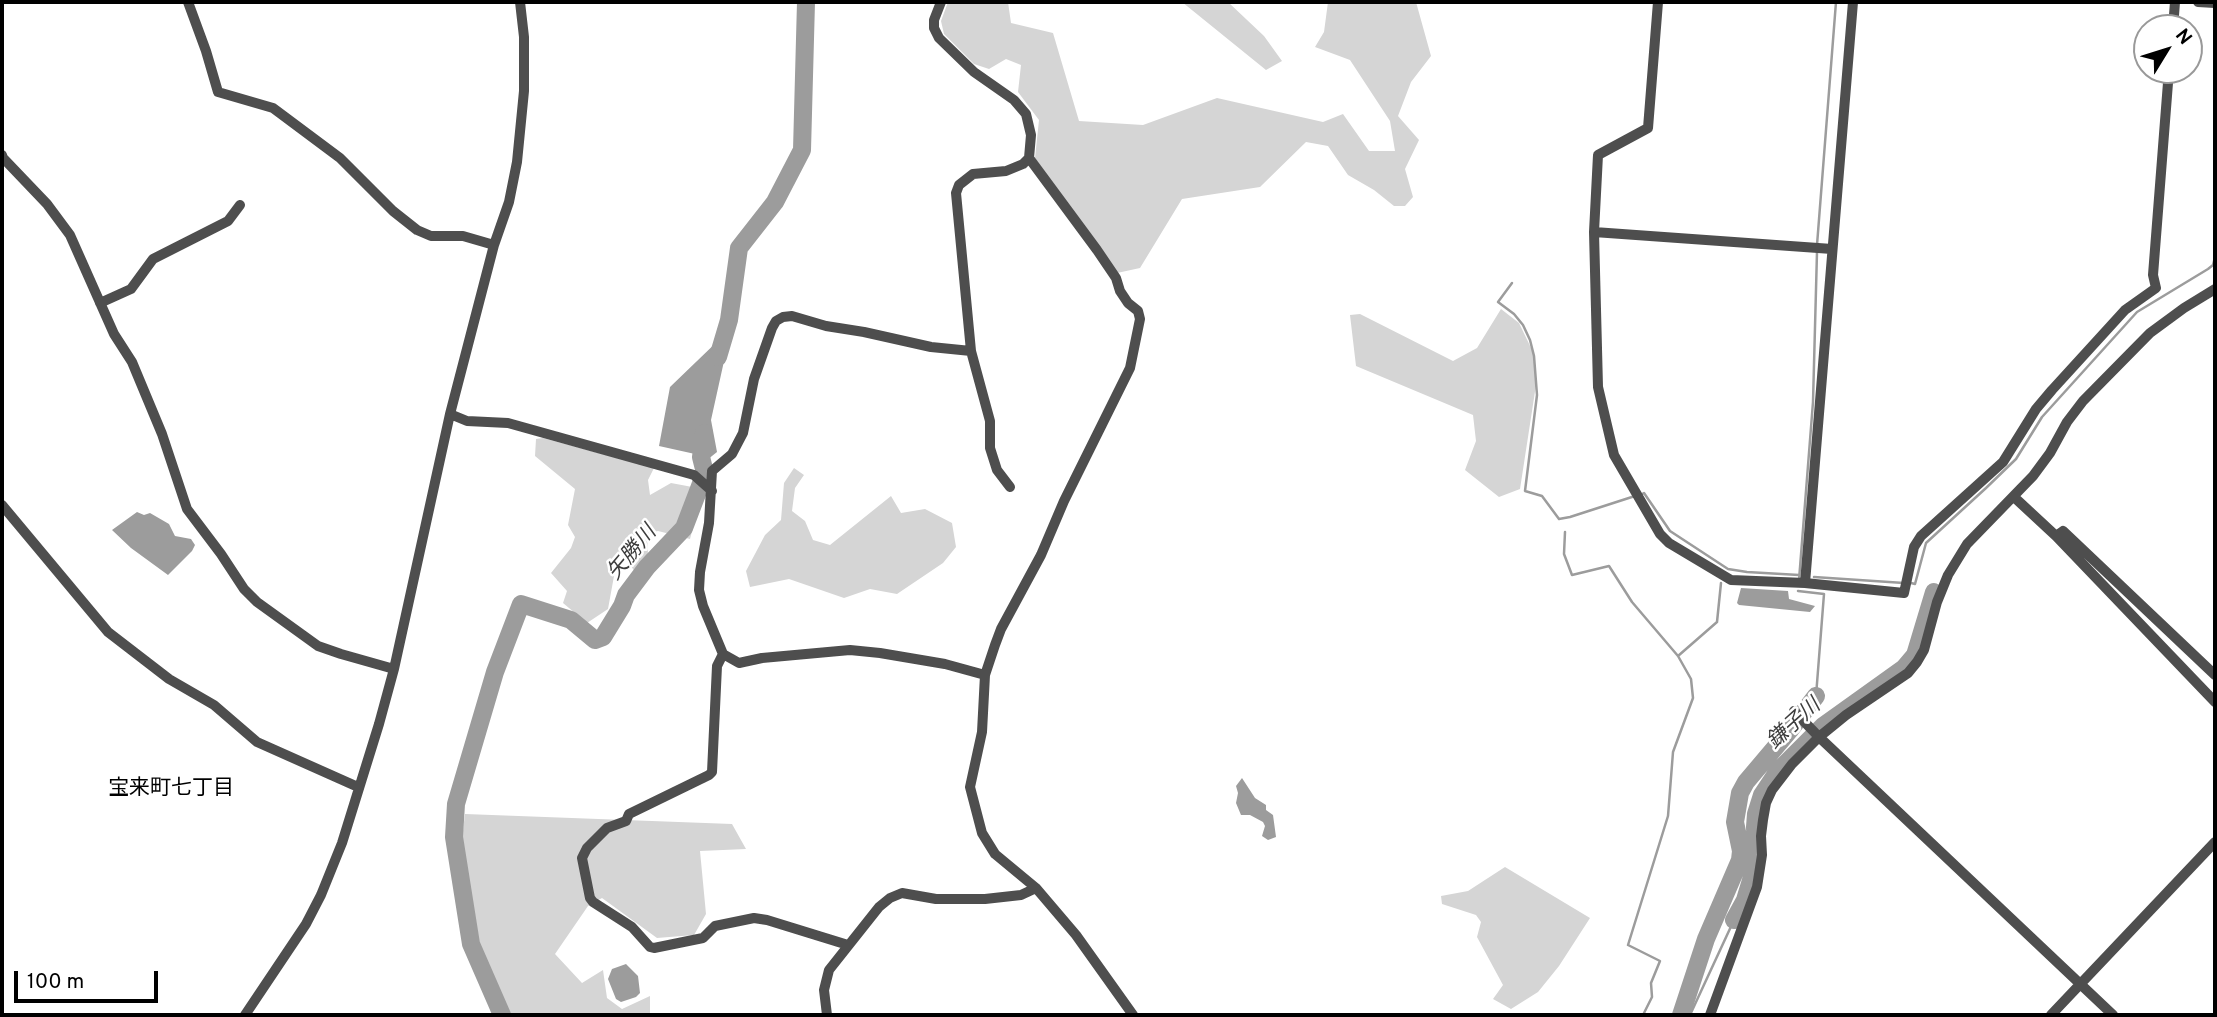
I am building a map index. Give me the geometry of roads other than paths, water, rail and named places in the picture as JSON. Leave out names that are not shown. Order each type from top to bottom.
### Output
[{"type":"street","points":[[188,2],[218,92],[273,108],[340,158],[393,211],[417,230],[431,236],[463,236],[494,246]]},
{"type":"street","points":[[245,1015],[291,949],[316,905],[342,843],[394,669],[450,414],[494,246],[509,202],[524,91],[524,37],[520,2]]},
{"type":"street","points":[[941,2],[934,20],[934,28],[939,38],[974,72],[1020,106],[1030,123],[1029,158],[1097,250],[1116,278],[1128,303],[1138,311],[1140,319],[1130,368],[1064,501],[1035,567],[1001,629],[985,675],[982,732],[970,787],[982,833],[995,854],[1036,888],[1076,935],[1133,1015]]},
{"type":"street","points":[[1658,2],[1648,128],[1598,155],[1594,232],[1598,387],[1610,446],[1660,534],[1669,543],[1731,580],[1805,583],[1904,593],[1914,547],[1921,536],[2003,463],[2036,409],[2052,390],[2125,310],[2155,288],[2153,275],[2168,84]]},
{"type":"street","points":[[1805,583],[1853,2]]},
{"type":"street","points":[[2197,2],[2215,3]]},
{"type":"street","points":[[2,155],[47,204],[70,235],[114,334],[132,362],[162,434],[187,509],[244,589],[257,602],[318,646],[394,669]]},
{"type":"street","points":[[1010,487],[997,470],[990,448],[990,421],[971,351],[956,193],[960,184],[974,174],[1006,171],[1023,164],[1029,158]]},
{"type":"street","points":[[100,303],[131,289],[153,259],[228,221],[240,205]]},
{"type":"street","points":[[1594,232],[1832,249]]},
{"type":"street","points":[[1710,1015],[1757,887],[1766,803],[1772,790],[1792,764],[1819,737],[1908,673],[1917,662],[1930,634],[1937,602],[1958,557],[1983,525],[2014,497],[2050,453],[2067,422],[2083,401],[2150,333],[2215,289]]},
{"type":"street","points":[[971,351],[826,326],[792,316],[776,321],[754,379],[743,433],[732,454],[712,471],[709,523],[699,590],[723,654],[739,663],[762,658],[850,650],[946,664],[985,675]]},
{"type":"street","points":[[450,414],[467,421],[508,423],[694,475],[712,491]]},
{"type":"street","points":[[2014,497],[2056,536],[2215,702]]},
{"type":"street","points":[[2,505],[108,632],[169,679],[215,705],[257,742],[358,787]]},
{"type":"street","points":[[2056,536],[2063,531],[2215,675]]},
{"type":"street","points":[[723,654],[717,666],[712,772],[629,814],[626,821],[607,828],[587,848],[582,858],[590,898],[632,927],[654,948],[703,938],[715,926],[754,918],[767,919],[848,945]]},
{"type":"street","points":[[1794,710],[1819,737],[2113,1015]]},
{"type":"street","points":[[2051,1015],[2215,842]]},
{"type":"street","points":[[827,1015],[825,982],[829,970],[879,906],[890,898],[902,893],[936,899],[985,899],[1021,895],[1036,888]]},
{"type":"waterway","name":"矢勝川","points":[[718,357],[729,320],[739,248],[775,202],[802,150],[806,2]]},
{"type":"waterway","points":[[1817,245],[1836,2]]},
{"type":"waterway","points":[[1799,580],[1813,402],[1817,252]]},
{"type":"waterway","points":[[1911,583],[1915,584],[1926,543],[2016,459],[2042,417],[2137,312],[2208,269],[2213,265],[2215,257]]},
{"type":"waterway","points":[[1512,283],[1498,302],[1514,314],[1530,340],[1537,395],[1525,491],[1542,496],[1559,519],[1635,496]]},
{"type":"waterway","name":"矢勝川","points":[[502,1015],[471,944],[454,837],[456,804],[495,672],[521,604],[571,620],[595,640],[603,637],[626,595],[647,567],[684,528],[705,473],[701,457],[704,433]]},
{"type":"waterway","points":[[1642,494],[1644,493],[1670,531],[1728,569],[1799,575]]},
{"type":"waterway","points":[[1565,532],[1564,554],[1572,575],[1609,566],[1632,602],[1678,656]]},
{"type":"waterway","points":[[1814,577],[1904,583]]},
{"type":"waterway","points":[[1643,1015],[1652,997],[1651,983],[1660,961],[1628,945],[1668,816],[1673,752],[1693,698],[1691,679],[1678,656],[1717,622],[1721,583]]},
{"type":"waterway","points":[[1798,591],[1824,594],[1816,696]]},
{"type":"waterway","name":"鎌子川","points":[[1734,920],[1745,900],[1756,864],[1756,814],[1762,795],[1778,771],[1823,726],[1904,668],[1915,655],[1934,592]]},
{"type":"waterway","name":"鎌子川","points":[[1681,1015],[1706,939],[1740,860],[1741,851],[1735,822],[1740,793],[1816,696]]},
{"type":"waterway","points":[[1690,1015],[1734,920]]},
{"type":"district","name":"宝来町七丁目","points":[[171,790]]}]
